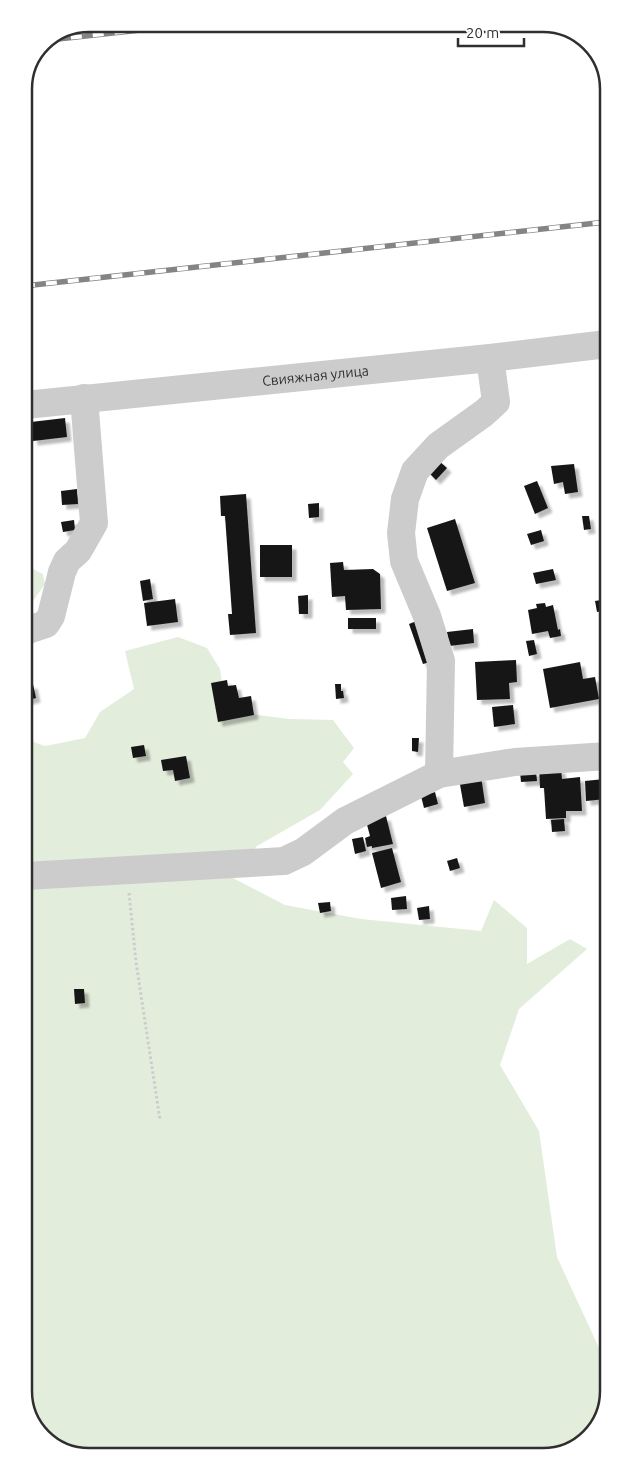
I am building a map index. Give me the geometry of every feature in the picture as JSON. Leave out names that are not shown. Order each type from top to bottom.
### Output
[{"type":"street","name":"Свияжная улица","points":[[33,404],[490,358],[600,345]]},
{"type":"street","points":[[440,774],[441,661],[428,616],[404,561],[401,533],[405,499],[415,472],[438,446],[496,402],[490,358]]},
{"type":"street","points":[[33,628],[46,624],[51,616],[62,572],[67,561],[78,551],[94,523],[84,398]]},
{"type":"street","points":[[32,876],[284,861],[303,852],[345,821],[440,774],[515,762],[600,757]]},
{"type":"path","points":[[127,870],[136,962],[160,1120]]},
{"type":"green space","points":[[33,569],[43,574],[45,584],[33,601]]},
{"type":"green space","points":[[178,637],[207,648],[220,669],[226,711],[290,719],[333,720],[354,748],[343,762],[353,774],[320,810],[257,846],[233,878],[285,905],[361,919],[481,931],[494,900],[527,928],[527,964],[570,939],[587,949],[519,1009],[500,1065],[539,1131],[557,1257],[600,1348],[599,1405],[591,1422],[584,1431],[572,1440],[544,1448],[86,1447],[61,1440],[49,1431],[38,1416],[32,1391],[32,742],[45,746],[85,738],[100,712],[134,689],[125,651]]},
{"type":"building","points":[[65,418],[67,437],[33,441],[33,422]]},
{"type":"building","points":[[438,460],[447,468],[436,480],[428,472]]},
{"type":"building","points":[[574,464],[578,492],[565,494],[563,482],[554,484],[551,466]]},
{"type":"building","points":[[537,481],[548,508],[535,514],[524,486]]},
{"type":"building","points":[[77,489],[78,504],[62,505],[61,491]]},
{"type":"building","points":[[246,494],[256,633],[230,635],[228,614],[232,614],[225,516],[221,516],[220,496]]},
{"type":"building","points":[[319,503],[319,517],[309,518],[308,504]]},
{"type":"building","points":[[582,516],[589,516],[591,529],[584,530]]},
{"type":"building","points":[[455,519],[475,583],[447,591],[427,528]]},
{"type":"building","points":[[74,520],[75,530],[63,532],[61,522]]},
{"type":"building","points":[[541,530],[544,541],[531,545],[527,534]]},
{"type":"building","points":[[260,545],[292,545],[292,577],[260,577]]},
{"type":"building","points":[[343,562],[344,570],[373,569],[380,574],[381,609],[346,610],[345,596],[332,597],[330,563]]},
{"type":"building","points":[[553,569],[556,580],[536,584],[533,573]]},
{"type":"building","points":[[150,579],[153,599],[143,601],[140,581]]},
{"type":"building","points":[[308,595],[308,614],[299,614],[298,596]]},
{"type":"building","points":[[175,599],[178,622],[147,626],[144,603]]},
{"type":"building","points":[[600,600],[600,611],[597,612],[595,601]]},
{"type":"building","points":[[545,603],[546,607],[553,605],[561,636],[550,638],[548,631],[532,634],[528,610],[537,608],[536,604]]},
{"type":"building","points":[[348,618],[376,618],[376,629],[348,629]]},
{"type":"building","points":[[419,620],[433,661],[423,664],[409,624]]},
{"type":"building","points":[[473,629],[474,643],[449,646],[447,632]]},
{"type":"building","points":[[534,640],[537,654],[529,656],[526,641]]},
{"type":"building","points":[[516,660],[517,682],[509,683],[510,699],[477,700],[475,662]]},
{"type":"building","points":[[580,662],[583,679],[595,677],[599,699],[550,708],[543,669]]},
{"type":"building","points":[[227,680],[228,686],[236,685],[239,698],[251,696],[254,715],[218,722],[211,683]]},
{"type":"building","points":[[33,684],[36,698],[33,699]]},
{"type":"building","points":[[335,684],[341,684],[344,698],[336,699]]},
{"type":"building","points":[[513,705],[515,724],[494,727],[492,707]]},
{"type":"building","points":[[412,738],[419,738],[418,752],[412,751]]},
{"type":"building","points":[[144,745],[146,756],[133,758],[131,747]]},
{"type":"building","points":[[186,756],[190,778],[175,781],[173,770],[163,771],[161,760]]},
{"type":"building","points":[[539,766],[561,769],[562,779],[580,777],[582,811],[566,811],[566,818],[546,819],[544,788],[540,788]]},
{"type":"building","points":[[536,771],[537,781],[521,782],[520,772]]},
{"type":"building","points":[[481,776],[485,803],[464,807],[459,779]]},
{"type":"building","points":[[600,779],[600,800],[586,801],[585,781]]},
{"type":"building","points":[[435,792],[438,804],[424,808],[421,796]]},
{"type":"building","points":[[386,816],[393,844],[372,848],[372,846],[367,847],[365,838],[370,836],[366,821]]},
{"type":"building","points":[[564,819],[565,831],[552,832],[551,820]]},
{"type":"building","points":[[363,837],[366,851],[355,854],[352,839]]},
{"type":"building","points":[[392,848],[401,882],[381,888],[372,853]]},
{"type":"building","points":[[457,858],[460,868],[450,871],[447,861]]},
{"type":"building","points":[[406,896],[407,909],[392,910],[391,898]]},
{"type":"building","points":[[330,902],[331,911],[320,913],[318,903]]},
{"type":"building","points":[[429,906],[430,919],[419,920],[417,908]]},
{"type":"building","points":[[74,989],[84,989],[85,1003],[75,1004]]},
{"type":"railway","points":[[66,38],[121,32]]},
{"type":"railway","points":[[33,285],[600,223]]}]
